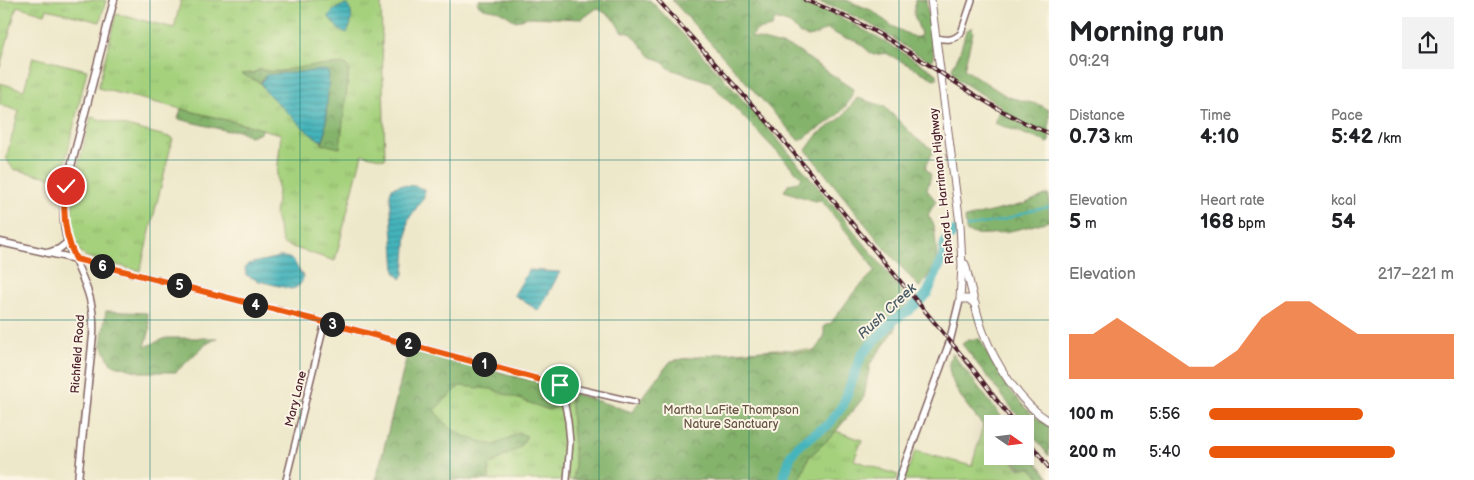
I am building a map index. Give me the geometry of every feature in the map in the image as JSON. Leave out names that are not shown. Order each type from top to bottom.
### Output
[{"type":"main road","name":"Richard L. Harriman Highway","points":[[931,0],[959,216],[962,254],[960,299]]},
{"type":"main road","points":[[962,254],[987,342],[1008,378],[1031,408],[1049,421]]},
{"type":"main road","points":[[960,299],[969,299],[975,304]]},
{"type":"street","name":"Richfield Road","points":[[78,480],[94,324],[88,290],[68,242],[64,217],[66,186],[114,0]]},
{"type":"street","points":[[936,38],[945,40],[961,34],[972,0]]},
{"type":"street","points":[[0,242],[76,259],[325,322],[560,385],[635,402]]},
{"type":"street","points":[[47,253],[59,249],[68,242]]},
{"type":"street","name":"Richard L. Harriman Highway","points":[[899,480],[949,344],[960,299]]},
{"type":"street","name":"Mary Lane","points":[[286,480],[325,322]]},
{"type":"street","points":[[560,385],[570,435],[567,480]]},
{"type":"green space","points":[[0,0],[106,0],[100,22],[47,9],[45,14],[17,6],[0,67]]},
{"type":"green space","points":[[181,0],[381,0],[385,159],[362,154],[335,261],[283,244],[275,216],[281,134],[98,88],[116,14],[174,28]],"holes":[[[310,66],[349,70],[322,144],[322,141],[265,91],[261,83],[242,74],[260,70],[272,72],[285,71]]]},
{"type":"green space","points":[[479,0],[650,0],[718,72],[784,147],[910,301],[897,313],[895,330],[870,364],[864,397],[832,436],[809,457],[799,480],[573,480],[575,465],[570,392],[632,412],[671,361],[722,353],[770,350],[813,353],[824,337],[824,326],[831,323],[854,292],[875,271],[865,255],[821,200],[815,201],[784,191],[789,184],[798,182],[802,178],[710,82],[670,69],[660,60],[651,57],[632,34],[621,31],[613,18],[597,8],[582,19],[528,17],[516,21],[501,12],[479,6],[477,3]]},
{"type":"green space","points":[[672,0],[796,0],[834,14],[886,42],[937,74],[937,78],[934,79],[886,53],[873,55],[857,41],[842,37],[827,29],[808,37],[800,34],[790,24],[775,19],[772,27],[757,30],[751,37],[793,48],[853,89],[851,98],[840,113],[799,141]]},
{"type":"green space","points":[[813,0],[846,0],[871,10],[892,26],[914,37],[919,37],[921,34],[914,15],[915,0],[926,0],[934,57],[932,61],[925,58],[868,23],[841,10]]},
{"type":"green space","points":[[972,27],[973,32],[964,69],[1008,97],[1040,105],[1049,110],[1049,143],[994,123],[1001,106],[955,78],[952,68],[959,55],[966,31]]},
{"type":"green space","points":[[33,57],[87,70],[61,180],[13,169],[6,158],[19,111],[0,105],[0,83],[24,90]]},
{"type":"green space","points":[[346,64],[349,70],[340,148],[322,144],[325,135],[328,72],[262,79],[261,83],[241,74],[260,70],[279,71],[310,66]]},
{"type":"green space","points":[[857,98],[884,106],[917,139],[934,150],[925,167],[931,175],[927,190],[936,201],[928,215],[934,225],[937,255],[935,266],[920,288],[882,245],[806,150],[817,135],[841,118]]},
{"type":"green space","points":[[181,109],[263,129],[259,134],[249,136],[239,131],[228,131],[178,119]]},
{"type":"green space","points":[[91,117],[173,138],[140,271],[87,257],[77,247],[73,231],[74,191]]},
{"type":"green space","points":[[1049,195],[1049,221],[995,234],[973,234],[966,231],[965,218],[1024,204]]},
{"type":"green space","points":[[106,311],[147,313],[150,329],[145,347],[166,338],[217,338],[205,345],[176,372],[140,372],[111,364],[101,344]]},
{"type":"green space","points":[[980,339],[1009,388],[1017,399],[1034,415],[1017,415],[962,344],[968,340]]},
{"type":"green space","name":"Martha LaFite Thompson Nature Sanctuary","points":[[409,348],[525,379],[640,415],[660,395],[647,390],[671,361],[722,353],[776,349],[827,351],[771,480],[376,480]]},
{"type":"green space","points":[[409,348],[551,386],[559,406],[549,410],[491,389],[460,386],[434,410],[441,419],[460,434],[494,445],[519,433],[527,436],[519,448],[489,465],[489,480],[376,480]]},
{"type":"green space","points":[[952,353],[1000,415],[984,415],[984,426],[966,404],[955,386],[951,377],[949,362]]},
{"type":"green space","points":[[1034,415],[1049,426],[1049,456],[1034,437]]},
{"type":"green space","points":[[983,425],[984,465],[1016,465],[1019,469],[1024,467],[1031,468],[1042,480],[904,480],[915,451],[972,466]]},
{"type":"green space","points":[[836,431],[862,440],[854,460],[898,475],[896,480],[799,480],[809,457]]},
{"type":"green space","points":[[1034,459],[1049,480],[1042,480],[1031,468],[1020,468],[1018,465],[1034,465]]},
{"type":"water","points":[[347,5],[351,11],[351,22],[347,33],[339,30],[328,16],[335,9]]},
{"type":"water","points":[[324,70],[329,74],[325,135],[322,141],[310,134],[265,91],[261,83],[266,75]]},
{"type":"water","points":[[400,185],[424,189],[424,197],[408,220],[404,274],[401,279],[395,272],[390,194],[392,188]]},
{"type":"water","points":[[279,257],[292,260],[303,276],[300,285],[296,288],[291,289],[259,281],[246,275],[245,268],[248,264]]},
{"type":"water","points":[[529,270],[560,272],[539,311],[514,295]]},
{"type":"waterway","name":"Rush Creek","points":[[966,227],[1004,220],[1032,210],[1049,207]]},
{"type":"waterway","name":"Rush Creek","points":[[783,480],[791,455],[801,443],[828,425],[843,405],[862,354],[895,319],[908,311],[927,294],[943,257],[945,242],[954,231]]},
{"type":"railway","points":[[658,0],[773,128],[974,370],[1008,415]]},
{"type":"railway","points":[[805,0],[838,13],[870,29],[1007,114],[1049,133]]},
{"type":"railway","points":[[1034,448],[1049,468]]},
{"type":"route","points":[[66,186],[64,206],[66,237],[76,259],[225,296],[560,385]]}]
